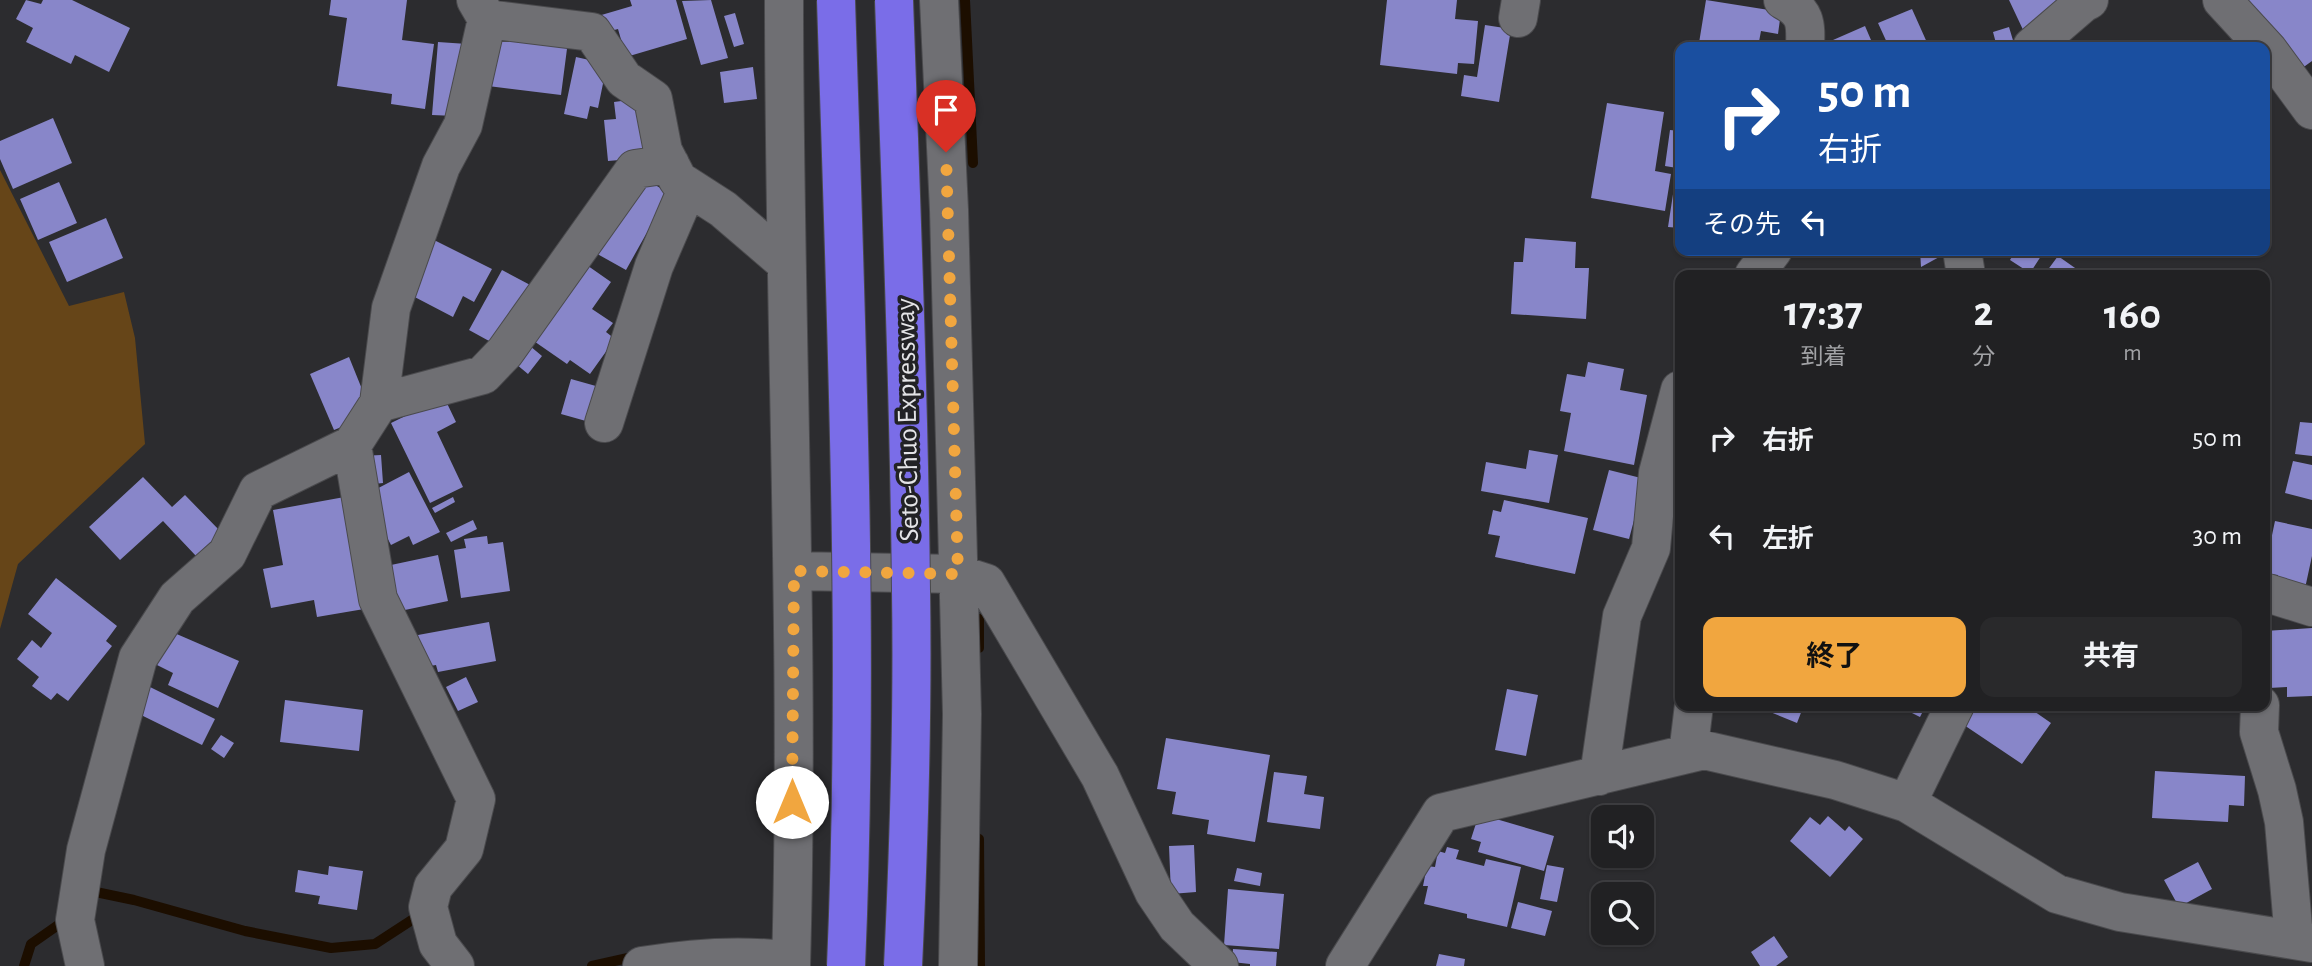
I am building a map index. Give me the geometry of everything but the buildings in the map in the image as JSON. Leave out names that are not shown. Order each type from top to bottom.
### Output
[{"type":"highway","points":[[836,0],[851,592],[850,866],[846,966]]},
{"type":"highway","name":"Seto-Chuo Expressway","points":[[894,0],[905,280],[912,593],[904,966]]},
{"type":"street","points":[[642,966],[706,958],[764,958],[791,964],[794,571],[783,0]]},
{"type":"street","points":[[939,0],[949,210],[962,714],[958,966]]},
{"type":"street","points":[[1783,0],[1796,7],[1806,24],[1805,42]]},
{"type":"street","points":[[2038,42],[2089,0]]},
{"type":"street","points":[[2222,0],[2261,42]]},
{"type":"street","points":[[85,966],[75,920],[86,850],[138,658],[177,598],[227,554],[258,491],[352,445],[379,403],[391,308],[441,166],[463,125],[481,9],[588,16],[624,79],[653,99],[663,151],[679,175],[786,263]]},
{"type":"street","points":[[2270,53],[2312,110]]},
{"type":"street","points":[[379,403],[482,375],[505,352],[635,169],[679,175]]},
{"type":"street","points":[[604,423],[654,266],[679,175]]},
{"type":"street","points":[[1758,270],[1768,256]]},
{"type":"street","points":[[1599,776],[1622,616],[1651,548],[1658,472],[1675,409]]},
{"type":"street","points":[[352,445],[378,599],[476,799],[464,849],[433,887],[428,906],[438,944],[455,966]]},
{"type":"street","points":[[794,571],[958,574],[986,583],[1100,776],[1154,892],[1177,926],[1219,966]]},
{"type":"street","points":[[2270,594],[2312,607]]},
{"type":"street","points":[[1688,754],[1693,711]]},
{"type":"street","points":[[1907,803],[1952,711]]},
{"type":"street","points":[[1345,966],[1441,813],[1704,750],[1835,780],[1907,803],[2057,894],[2120,912],[2306,946],[2277,790],[2259,732],[2260,711]]},
{"type":"shaded area","points":[[0,170],[69,306],[124,292],[135,338],[145,444],[18,564],[0,629]]},
{"type":"waterway","points":[[965,0],[973,163]]},
{"type":"waterway","points":[[979,619],[979,648]]},
{"type":"waterway","points":[[979,839],[980,966]]},
{"type":"waterway","points":[[91,891],[245,931],[331,948],[375,944],[423,915]]},
{"type":"waterway","points":[[24,966],[31,944],[61,923],[63,916]]},
{"type":"waterway","points":[[592,966],[637,956]]},
{"type":"route","points":[[792,802],[794,571],[958,574],[946,152]]}]
